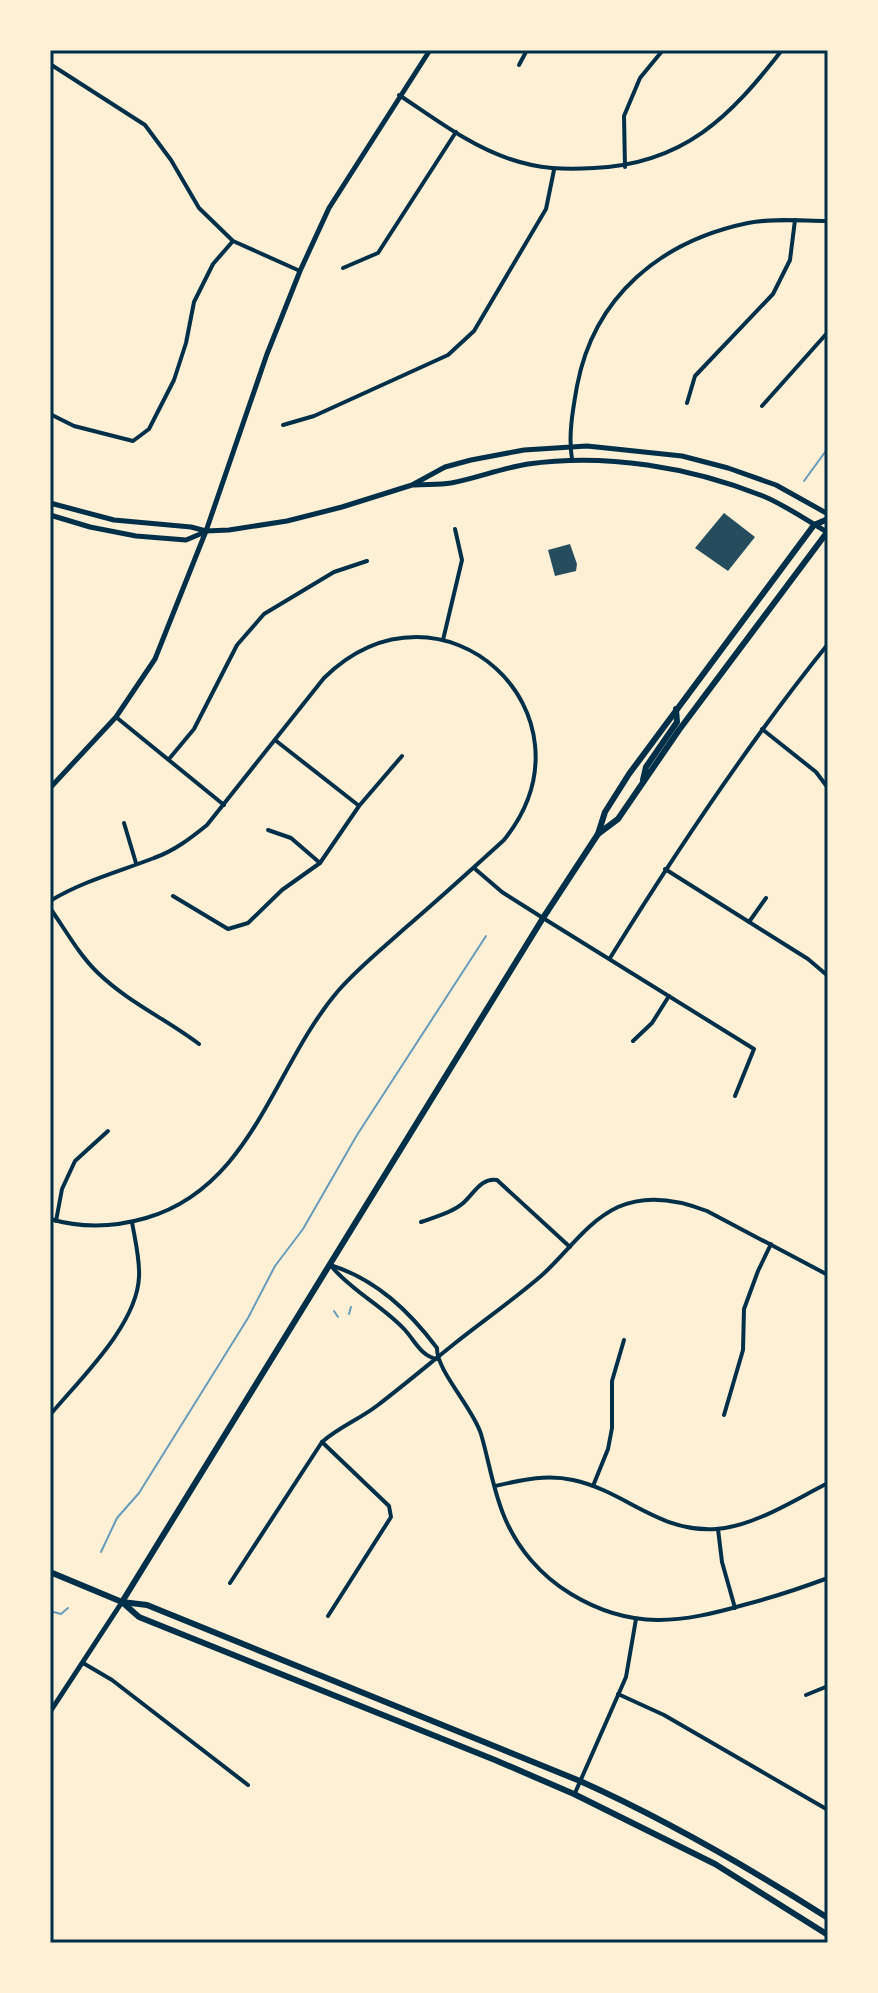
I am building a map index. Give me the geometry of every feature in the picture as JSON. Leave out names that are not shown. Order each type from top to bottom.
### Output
[{"type":"main road","points":[[50,788],[116,717],[160,648],[300,271],[329,208],[430,50]]},
{"type":"main road","points":[[50,515],[136,536],[186,540],[206,531],[287,521],[412,485],[445,467],[471,460],[524,450],[570,446],[682,456],[703,461],[776,485],[828,517],[814,525],[676,709],[605,812],[598,834],[543,918],[122,1602],[50,1712]]},
{"type":"main road","points":[[412,485],[450,483],[502,469],[572,459],[695,474],[765,497],[828,532],[618,819],[598,834]]},
{"type":"main road","points":[[50,503],[114,520],[206,531]]},
{"type":"main road","points":[[642,783],[646,767],[677,722],[676,709]]},
{"type":"main road","points":[[50,1572],[122,1602],[147,1605],[444,1723],[580,1781],[701,1840],[828,1918]]},
{"type":"main road","points":[[122,1602],[139,1617],[574,1794],[715,1864],[828,1935]]},
{"type":"street","points":[[519,65],[527,50]]},
{"type":"street","points":[[625,167],[624,116],[640,78],[663,50]]},
{"type":"street","points":[[399,95],[456,132],[509,159],[554,170],[625,167],[678,149],[711,127],[742,99],[782,50]]},
{"type":"street","points":[[50,64],[145,125],[171,160],[199,208],[233,241],[300,271]]},
{"type":"street","points":[[343,268],[378,253],[456,132]]},
{"type":"street","points":[[283,425],[314,416],[448,355],[474,331],[546,209],[554,170]]},
{"type":"street","points":[[687,403],[695,376],[773,294],[790,260],[795,220]]},
{"type":"street","points":[[572,459],[570,446],[580,368],[590,339],[611,304],[651,262],[698,237],[750,222],[828,221]]},
{"type":"street","points":[[50,414],[74,426],[133,441],[149,429],[174,380],[186,343],[194,302],[213,264],[233,241]]},
{"type":"street","points":[[762,406],[828,332]]},
{"type":"street","points":[[443,640],[462,560],[455,529]]},
{"type":"street","points":[[169,759],[194,729],[237,645],[264,614],[334,572],[367,561]]},
{"type":"street","points":[[50,901],[94,878],[155,858],[191,838],[224,805],[324,678],[347,658],[367,647],[410,636],[443,640],[469,649],[504,675],[525,707],[536,743],[534,780],[523,813],[504,840],[363,965],[336,993],[316,1021],[247,1139],[215,1179],[185,1201],[159,1214],[132,1222],[96,1225],[50,1219]]},
{"type":"street","points":[[610,958],[665,869],[762,729],[828,645]]},
{"type":"street","points":[[116,717],[224,805]]},
{"type":"street","points":[[762,729],[816,772],[828,788]]},
{"type":"street","points":[[275,740],[359,806]]},
{"type":"street","points":[[173,896],[228,929],[248,923],[282,890],[320,863],[359,806],[402,756]]},
{"type":"street","points":[[124,823],[136,863]]},
{"type":"street","points":[[268,830],[291,838],[320,863]]},
{"type":"street","points":[[474,868],[502,892],[754,1049],[735,1096]]},
{"type":"street","points":[[665,869],[808,959],[828,976]]},
{"type":"street","points":[[749,922],[766,898]]},
{"type":"street","points":[[50,908],[95,971],[132,1002],[175,1025],[199,1044]]},
{"type":"street","points":[[633,1041],[652,1023],[669,996]]},
{"type":"street","points":[[56,1221],[62,1189],[75,1161],[108,1131]]},
{"type":"street","points":[[421,1222],[460,1206],[483,1182],[497,1180],[570,1247]]},
{"type":"street","points":[[230,1583],[322,1442],[375,1408],[543,1274],[598,1218],[621,1206],[662,1199],[686,1203],[828,1275]]},
{"type":"street","points":[[50,1415],[122,1328],[132,1309],[139,1278],[132,1222]]},
{"type":"street","points":[[724,1415],[743,1350],[744,1309],[771,1244]]},
{"type":"street","points":[[330,1265],[345,1283],[376,1303],[403,1327],[427,1357],[437,1359]]},
{"type":"street","points":[[330,1265],[351,1271],[399,1305],[437,1348],[437,1359],[469,1406],[479,1429],[504,1517],[531,1561],[553,1583],[595,1607],[636,1619],[678,1620],[735,1608],[828,1578]]},
{"type":"street","points":[[593,1486],[608,1449],[612,1428],[612,1381],[624,1340]]},
{"type":"street","points":[[322,1442],[389,1506],[391,1517],[328,1616]]},
{"type":"street","points":[[495,1486],[527,1478],[548,1477],[593,1486],[680,1527],[718,1529],[755,1519],[828,1483]]},
{"type":"street","points":[[718,1529],[722,1562],[735,1608]]},
{"type":"street","points":[[574,1794],[626,1677],[636,1619]]},
{"type":"street","points":[[83,1663],[112,1680],[248,1785]]},
{"type":"street","points":[[806,1695],[828,1686]]},
{"type":"street","points":[[618,1694],[664,1715],[828,1810]]},
{"type":"building","points":[[724,513],[755,537],[728,571],[695,548]]},
{"type":"building","points":[[570,544],[577,564],[576,571],[555,576],[548,550]]},
{"type":"waterway","points":[[804,481],[828,448]]},
{"type":"waterway","points":[[101,1552],[117,1518],[139,1493],[248,1318],[275,1266],[303,1229],[357,1135],[486,936]]},
{"type":"waterway","points":[[349,1314],[351,1307]]},
{"type":"waterway","points":[[334,1311],[338,1317]]},
{"type":"waterway","points":[[50,1611],[61,1614],[68,1608]]}]
